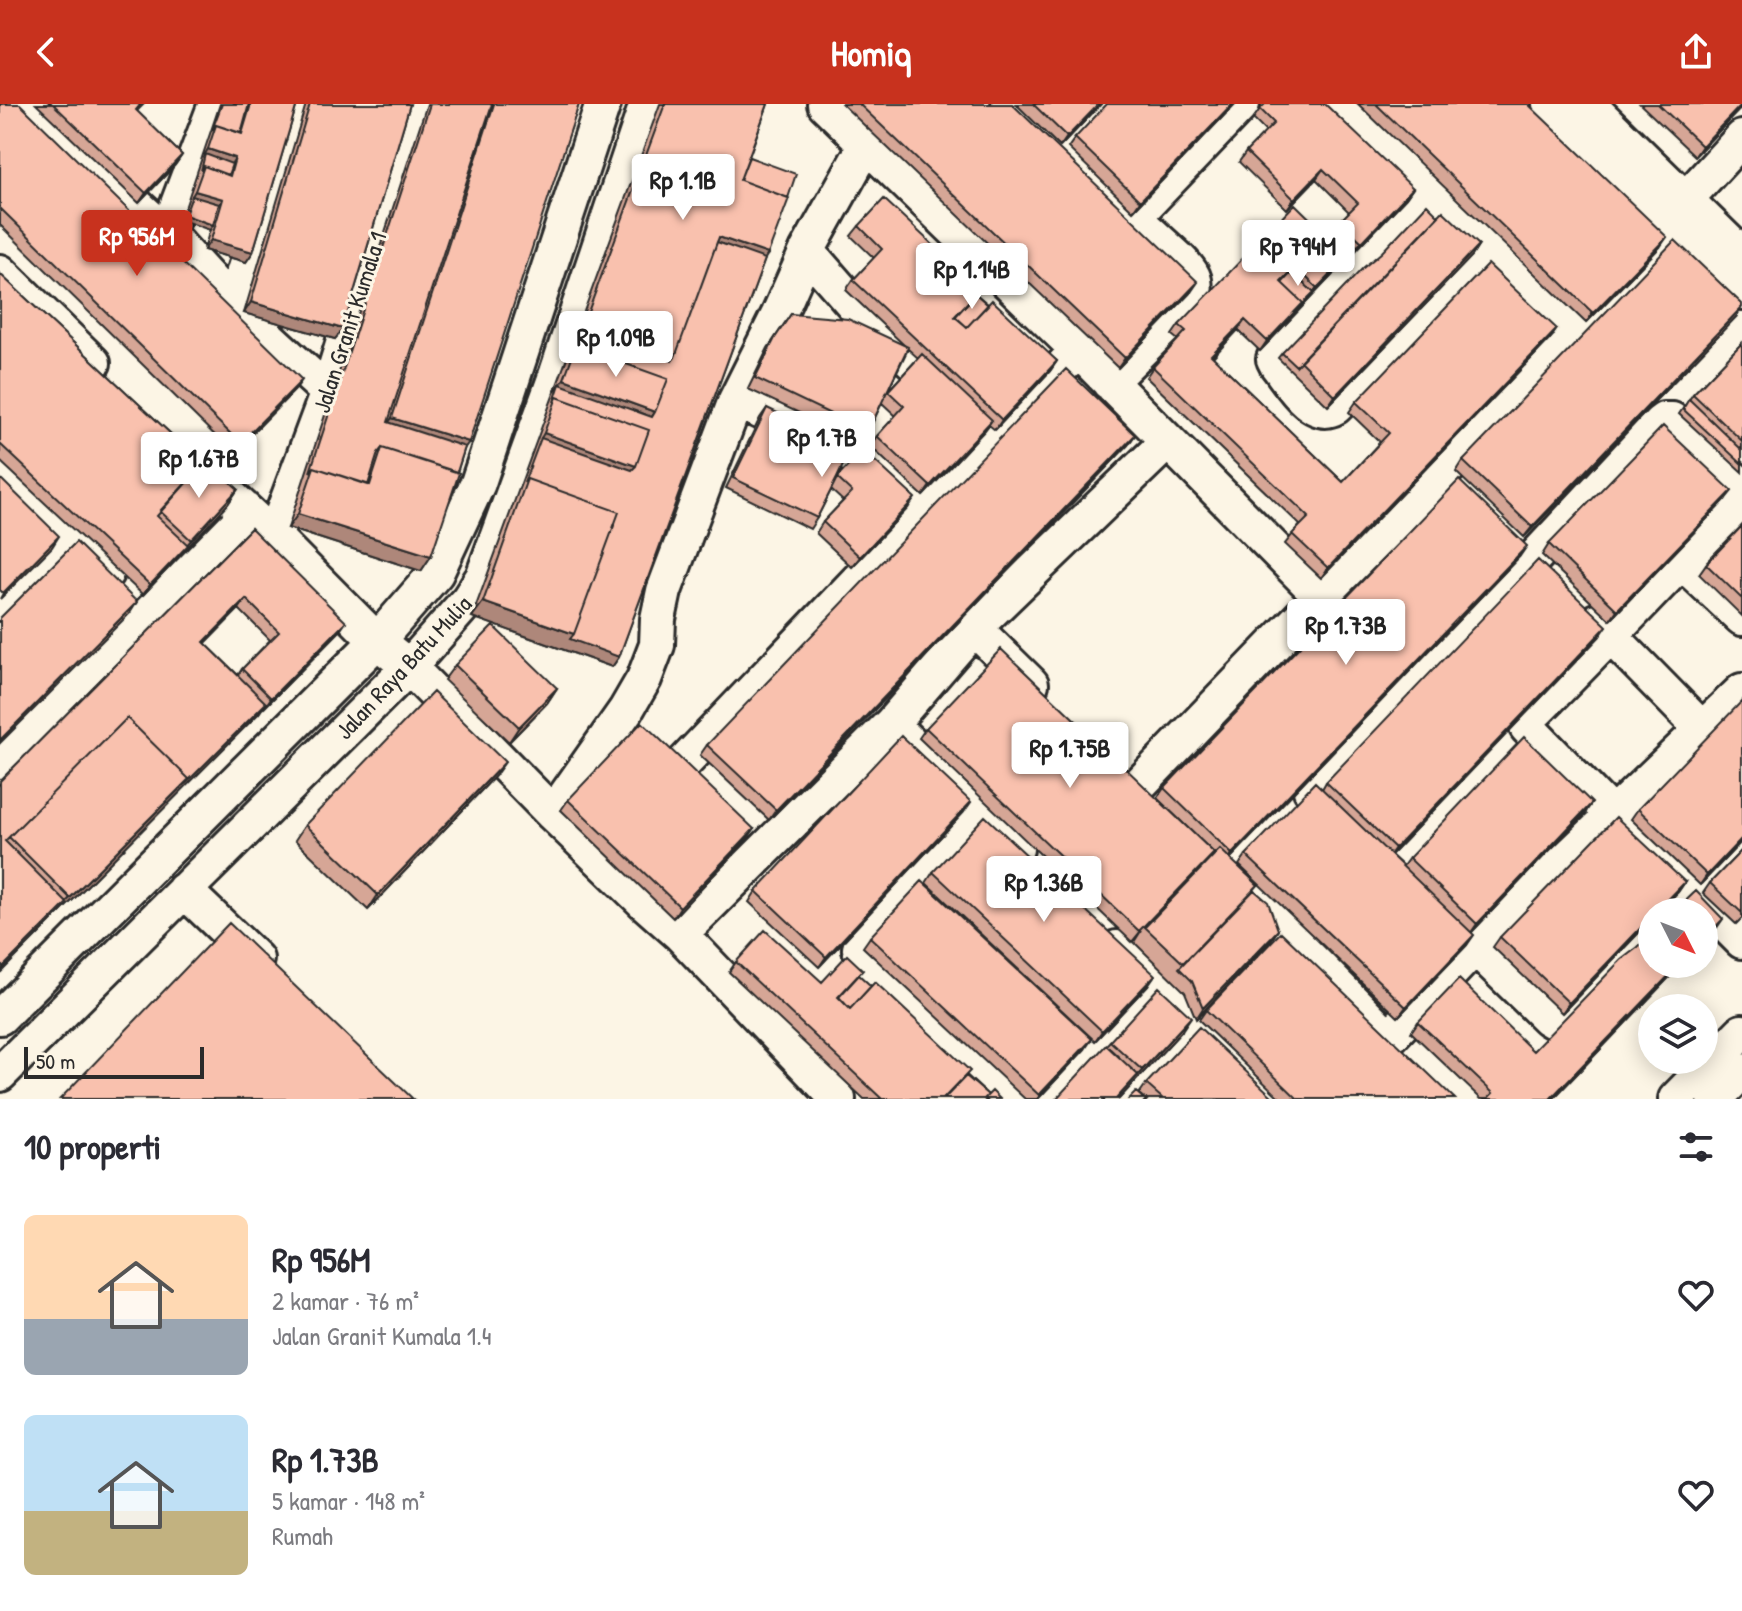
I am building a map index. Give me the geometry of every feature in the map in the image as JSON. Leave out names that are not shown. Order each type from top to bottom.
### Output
[{"type":"street","points":[[24,104],[167,233],[233,305],[328,392]]},
{"type":"street","points":[[167,233],[216,104]]},
{"type":"street","points":[[233,305],[299,104]]},
{"type":"street","name":"Jalan Granit Kumala 1","points":[[274,537],[328,392],[419,104]]},
{"type":"street","points":[[0,1017],[377,641],[436,573],[478,483],[603,104]]},
{"type":"street","name":"Jalan Raya Batu Mulia","points":[[0,1074],[409,667],[469,599],[483,577],[557,373],[647,104]]},
{"type":"street","points":[[825,104],[1078,350],[1321,596]]},
{"type":"street","points":[[1009,104],[1188,268],[1194,279],[1193,299],[1109,382]]},
{"type":"street","points":[[1061,152],[1106,104]]},
{"type":"street","points":[[1134,217],[1242,104]]},
{"type":"street","points":[[1335,104],[1579,335]]},
{"type":"street","points":[[1550,104],[1681,215],[1742,255]]},
{"type":"street","points":[[1588,104],[1742,293]]},
{"type":"street","points":[[1137,788],[1321,596],[1458,481],[1742,138]]},
{"type":"street","points":[[663,748],[644,679],[657,645],[664,591],[736,400],[804,316],[807,251],[866,145]]},
{"type":"street","points":[[1431,194],[1277,353],[1274,359],[1277,365],[1303,398],[1323,411],[1335,407],[1491,254]]},
{"type":"street","points":[[807,251],[869,322],[995,437]]},
{"type":"street","points":[[0,272],[112,382]]},
{"type":"street","points":[[804,316],[869,322]]},
{"type":"street","points":[[553,814],[663,748],[933,502],[1078,350]]},
{"type":"street","points":[[736,400],[848,453],[933,502]]},
{"type":"street","points":[[1366,842],[1311,790],[1311,784],[1544,571],[1664,420],[1672,420],[1742,487]]},
{"type":"street","points":[[680,934],[757,835],[891,724],[974,628],[1168,441]]},
{"type":"street","points":[[180,448],[377,641],[409,667],[553,814],[680,934],[838,1099]]},
{"type":"street","points":[[0,470],[150,614]]},
{"type":"street","points":[[1681,898],[1612,815],[1527,727],[1528,719],[1742,500]]},
{"type":"street","points":[[0,766],[247,514]]},
{"type":"street","points":[[0,603],[67,537]]},
{"type":"street","points":[[1681,561],[1742,618]]},
{"type":"street","points":[[1544,571],[1702,729]]},
{"type":"street","points":[[974,628],[1050,703]]},
{"type":"street","points":[[1226,874],[1272,941],[1399,1048],[1476,946],[1742,691]]},
{"type":"street","points":[[891,724],[1036,868]]},
{"type":"street","points":[[982,815],[865,935],[860,949],[870,963],[1011,1099]]},
{"type":"street","points":[[1688,898],[1742,844]]},
{"type":"street","points":[[1410,884],[1553,1021],[1560,1018],[1638,945]]},
{"type":"street","points":[[184,890],[276,978]]},
{"type":"street","points":[[1090,921],[1270,1099]]},
{"type":"street","points":[[1718,925],[1742,941]]},
{"type":"street","points":[[1130,1097],[1233,982]]},
{"type":"street","points":[[1053,1099],[1155,985]]},
{"type":"street","points":[[1676,1099],[1742,1032]]},
{"type":"street","points":[[1715,1099],[1742,1071]]},
{"type":"building","points":[[0,104],[20,104],[302,380],[240,443],[0,208]]},
{"type":"building","points":[[53,104],[141,104],[136,110],[182,155],[146,193]]},
{"type":"building","points":[[222,104],[249,104],[241,133],[216,125],[212,130]]},
{"type":"building","points":[[251,104],[297,104],[253,252],[211,240],[223,199],[195,191],[204,166],[230,176],[235,158],[208,149],[216,125],[242,134]]},
{"type":"building","points":[[310,104],[410,104],[343,329],[251,302]]},
{"type":"building","points":[[430,104],[492,104],[388,422],[465,447],[457,472],[382,448],[368,485],[314,467],[310,472]]},
{"type":"building","points":[[494,104],[579,104],[469,442],[392,418]]},
{"type":"building","points":[[665,104],[768,104],[740,180],[789,198],[768,254],[719,237],[675,357],[584,323]]},
{"type":"building","points":[[859,104],[1012,104],[1198,282],[1125,358]]},
{"type":"building","points":[[1033,104],[1099,104],[1067,137]]},
{"type":"building","points":[[1107,104],[1233,104],[1140,201],[1075,138]]},
{"type":"building","points":[[1265,104],[1325,104],[1413,188],[1362,242],[1340,221],[1358,203],[1323,169],[1294,199],[1246,152],[1274,123],[1260,109]]},
{"type":"building","points":[[1376,104],[1528,104],[1667,237],[1593,313]]},
{"type":"building","points":[[1658,104],[1742,104],[1702,146]]},
{"type":"building","points":[[205,154],[232,164],[228,175],[204,166],[201,171]]},
{"type":"building","points":[[749,157],[796,174],[788,198],[740,180]]},
{"type":"building","points":[[192,196],[219,204],[213,225],[185,215]]},
{"type":"building","points":[[884,199],[980,289],[955,316],[967,327],[992,300],[1057,361],[1002,420],[853,280],[882,249],[859,226]]},
{"type":"building","points":[[1295,204],[1348,256],[1317,288],[1296,267],[1281,282],[1303,303],[1267,341],[1245,320],[1211,355],[1343,482],[1389,433],[1356,402],[1488,264],[1557,329],[1328,568],[1292,534],[1309,517],[1153,367],[1186,331],[1179,325]]},
{"type":"building","points":[[1427,204],[1439,216],[1296,366],[1282,353]]},
{"type":"building","points":[[1443,211],[1479,245],[1335,396],[1300,361]]},
{"type":"building","points":[[1336,226],[1358,247],[1345,261],[1348,256],[1327,236]]},
{"type":"building","points":[[1675,240],[1742,307],[1532,527],[1463,461]]},
{"type":"building","points":[[717,242],[765,259],[619,657],[570,639],[619,512],[527,479],[524,483],[541,438],[632,470],[636,466],[649,430],[557,397],[554,402],[560,384],[652,417],[668,379],[576,346],[573,351],[581,328],[672,361]]},
{"type":"building","points":[[1292,272],[1314,293],[1299,308],[1303,303],[1282,283]]},
{"type":"building","points":[[0,274],[203,464],[157,516],[188,545],[150,585],[0,444]]},
{"type":"building","points":[[976,294],[988,305],[967,327],[955,317]]},
{"type":"building","points":[[791,314],[848,319],[908,347],[868,432],[755,378]]},
{"type":"building","points":[[1742,343],[1742,441],[1693,394]]},
{"type":"building","points":[[576,346],[668,379],[655,412],[564,379]]},
{"type":"building","points":[[922,354],[992,420],[930,486],[877,436],[904,406],[888,391]]},
{"type":"building","points":[[1066,369],[1135,435],[776,810],[707,745]]},
{"type":"building","points":[[557,397],[649,430],[636,466],[544,433]]},
{"type":"building","points":[[1689,399],[1742,450],[1742,464],[1683,409]]},
{"type":"building","points":[[767,408],[851,448],[817,518],[733,478]]},
{"type":"building","points":[[1663,426],[1732,491],[1617,610],[1549,544]]},
{"type":"building","points":[[382,448],[459,473],[431,556],[298,514],[314,467],[370,485]]},
{"type":"building","points":[[863,450],[915,498],[860,557],[823,522],[852,492],[837,478]]},
{"type":"building","points":[[207,460],[238,489],[191,540],[160,511]]},
{"type":"building","points":[[0,478],[59,536],[3,593],[0,590]]},
{"type":"building","points":[[527,479],[619,512],[574,634],[483,602]]},
{"type":"building","points":[[1459,480],[1527,546],[1232,854],[1164,788]]},
{"type":"building","points":[[1742,526],[1742,599],[1706,564]]},
{"type":"building","points":[[251,528],[346,622],[271,698],[242,669],[279,632],[246,599],[204,642],[266,703],[185,784],[189,779],[127,718],[5,841],[67,903],[3,967],[0,964],[0,781]]},
{"type":"building","points":[[76,542],[137,602],[0,740],[0,618]]},
{"type":"building","points":[[1538,560],[1607,626],[1395,848],[1326,782]]},
{"type":"building","points":[[493,626],[557,688],[519,727],[455,665]]},
{"type":"building","points":[[1001,649],[1214,853],[1139,931],[926,728]]},
{"type":"building","points":[[433,692],[505,762],[378,895],[305,825]]},
{"type":"building","points":[[1742,701],[1742,838],[1707,875],[1638,809]]},
{"type":"building","points":[[127,718],[189,779],[70,898],[9,837]]},
{"type":"building","points":[[642,722],[754,829],[680,907],[568,800]]},
{"type":"building","points":[[901,736],[971,802],[826,957],[756,891]]},
{"type":"building","points":[[1524,737],[1592,803],[1477,924],[1409,858]]},
{"type":"building","points":[[1315,782],[1474,935],[1406,1007],[1246,855]]},
{"type":"building","points":[[985,816],[1155,975],[1102,1031],[933,872]]},
{"type":"building","points":[[1616,817],[1685,882],[1670,898],[1638,898],[1638,931],[1569,1003],[1500,937]]},
{"type":"building","points":[[1220,849],[1258,885],[1183,963],[1145,927]]},
{"type":"building","points":[[1742,850],[1742,913],[1710,883]]},
{"type":"building","points":[[922,881],[1092,1039],[1039,1095],[870,937]]},
{"type":"building","points":[[1254,890],[1268,902],[1278,930],[1203,1008],[1192,981],[1179,968]]},
{"type":"building","points":[[1696,891],[1703,898],[1689,898]]},
{"type":"building","points":[[229,923],[413,1099],[60,1099]]},
{"type":"building","points":[[765,930],[822,982],[847,955],[863,970],[838,997],[850,1009],[875,982],[970,1071],[943,1099],[882,1099],[736,962]]},
{"type":"building","points":[[1281,932],[1455,1099],[1298,1099],[1206,1010]]},
{"type":"building","points":[[1638,947],[1638,978],[1667,978],[1651,994],[1638,994],[1638,1008],[1550,1099],[1487,1099],[1493,1093],[1418,1022],[1459,979],[1533,1051],[1621,960]]},
{"type":"building","points":[[859,975],[871,986],[850,1009],[839,997]]},
{"type":"building","points":[[1159,987],[1191,1017],[1142,1070],[1110,1041]]},
{"type":"building","points":[[1199,1027],[1275,1099],[1163,1099],[1146,1084]]},
{"type":"building","points":[[1106,1045],[1138,1075],[1116,1099],[1056,1099]]},
{"type":"building","points":[[966,1076],[988,1095],[984,1099],[944,1099]]},
{"type":"building","points":[[992,1091],[1000,1099],[984,1099]]},
{"type":"building","points":[[1136,1092],[1144,1099],[1129,1099]]}]
